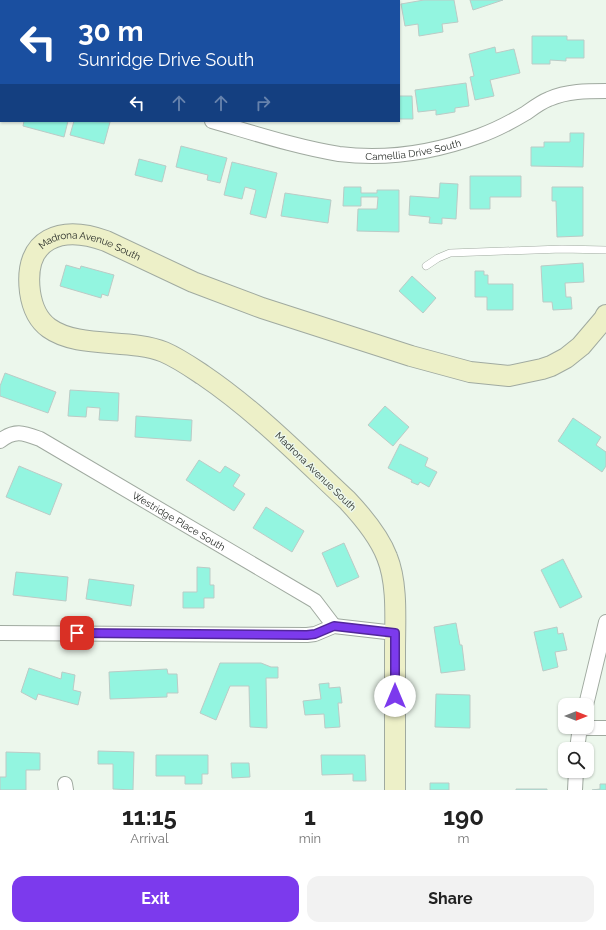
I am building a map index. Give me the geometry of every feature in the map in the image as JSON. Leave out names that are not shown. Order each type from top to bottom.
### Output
[{"type":"main road","name":"Madrona Avenue South","points":[[395,790],[395,607],[392,575],[388,558],[378,540],[359,513],[259,417],[221,387],[190,366],[165,352],[149,347],[79,340],[67,337],[49,328],[40,320],[35,311],[31,296],[29,283],[32,259],[44,242],[54,237],[66,234],[91,236],[106,241],[193,282],[262,308],[411,356],[470,372],[488,374],[509,376],[542,370],[551,366],[566,358],[581,346],[605,318]]},
{"type":"street","name":"Camellia Drive South","points":[[215,122],[290,144],[326,151],[368,156],[399,155],[458,143],[480,136],[507,124],[548,99],[566,94],[606,90]]},
{"type":"street","name":"Westridge Place South","points":[[0,441],[12,433],[25,433],[40,439],[316,601],[334,626]]},
{"type":"street","points":[[588,698],[606,622]]},
{"type":"street","points":[[0,633],[307,635],[315,634],[334,626],[395,633]]},
{"type":"street","points":[[594,728],[606,728]]},
{"type":"street","points":[[575,790],[576,778]]},
{"type":"lane","points":[[426,266],[438,258],[450,253],[562,249],[606,250]]},
{"type":"building","points":[[424,0],[454,0],[458,22],[442,24],[443,32],[419,36],[418,24],[405,26],[401,4]]},
{"type":"building","points":[[470,0],[503,0],[473,10]]},
{"type":"building","points":[[532,36],[567,36],[567,40],[584,40],[584,58],[566,58],[566,61],[550,60],[550,64],[532,64]]},
{"type":"building","points":[[495,47],[496,53],[514,49],[520,73],[490,80],[494,96],[475,100],[470,77],[474,76],[469,54]]},
{"type":"building","points":[[466,83],[469,106],[455,108],[455,112],[436,115],[436,110],[418,112],[415,90]]},
{"type":"building","points":[[400,96],[412,96],[413,119],[400,119]]},
{"type":"building","points":[[24,122],[68,122],[64,137],[23,126]]},
{"type":"building","points":[[74,122],[110,122],[104,144],[70,135]]},
{"type":"building","points":[[570,133],[584,133],[583,167],[531,166],[531,147],[544,147],[544,142],[570,142]]},
{"type":"building","points":[[181,146],[227,158],[220,183],[207,180],[208,175],[176,167]]},
{"type":"building","points":[[139,159],[166,166],[162,182],[135,175]]},
{"type":"building","points":[[232,162],[277,173],[266,218],[250,214],[256,190],[245,187],[242,199],[224,195]]},
{"type":"building","points":[[470,176],[521,176],[521,197],[490,197],[490,209],[470,209]]},
{"type":"building","points":[[440,183],[458,184],[456,219],[442,218],[442,224],[429,223],[430,217],[409,215],[410,196],[439,198]]},
{"type":"building","points":[[344,187],[361,187],[361,193],[377,193],[377,190],[399,190],[399,232],[357,231],[358,209],[377,209],[378,197],[361,197],[361,206],[343,206]]},
{"type":"building","points":[[552,187],[583,187],[583,236],[557,237],[556,201],[552,201]]},
{"type":"building","points":[[285,193],[331,200],[328,223],[281,216]]},
{"type":"building","points":[[583,263],[584,282],[565,283],[566,297],[571,297],[572,309],[553,310],[552,302],[543,302],[541,266]]},
{"type":"building","points":[[66,265],[80,269],[81,266],[114,275],[108,296],[102,294],[101,298],[60,286]]},
{"type":"building","points":[[475,271],[484,271],[484,275],[488,275],[488,284],[513,284],[513,310],[487,310],[487,297],[475,297]]},
{"type":"building","points":[[412,276],[436,298],[423,313],[399,291]]},
{"type":"building","points":[[5,373],[56,392],[48,413],[0,396],[0,386]]},
{"type":"building","points":[[70,390],[119,393],[118,421],[99,420],[100,408],[87,407],[86,417],[68,416]]},
{"type":"building","points":[[385,406],[409,427],[393,446],[368,425]]},
{"type":"building","points":[[136,416],[192,420],[191,441],[135,437]]},
{"type":"building","points":[[573,418],[601,437],[596,445],[606,452],[606,466],[602,472],[558,441]]},
{"type":"building","points":[[400,444],[428,458],[425,466],[437,472],[429,487],[420,482],[418,485],[411,482],[412,480],[388,468]]},
{"type":"building","points":[[199,460],[220,473],[225,466],[240,475],[233,486],[245,494],[234,511],[186,480]]},
{"type":"building","points":[[19,466],[62,484],[50,515],[6,497]]},
{"type":"building","points":[[266,507],[304,531],[292,552],[253,528]]},
{"type":"building","points":[[344,543],[359,577],[337,587],[322,553]]},
{"type":"building","points":[[563,559],[582,597],[560,608],[541,570]]},
{"type":"building","points":[[197,567],[210,568],[210,585],[214,585],[214,598],[204,598],[204,608],[183,608],[183,592],[197,592]]},
{"type":"building","points":[[16,572],[68,577],[66,601],[13,595]]},
{"type":"building","points":[[89,579],[134,585],[131,606],[86,599]]},
{"type":"building","points":[[456,623],[460,645],[462,645],[465,670],[441,673],[434,627]]},
{"type":"building","points":[[557,627],[558,634],[563,633],[567,650],[555,652],[558,667],[543,671],[534,632]]},
{"type":"building","points":[[220,663],[261,663],[271,667],[278,667],[278,678],[266,678],[267,728],[250,727],[249,686],[230,686],[216,720],[200,713]]},
{"type":"building","points":[[29,668],[61,679],[62,672],[75,675],[73,690],[81,692],[78,705],[38,694],[36,700],[21,692]]},
{"type":"building","points":[[167,669],[168,674],[177,674],[178,693],[167,693],[167,697],[110,699],[109,672]]},
{"type":"building","points":[[329,683],[329,688],[340,687],[342,703],[338,703],[340,727],[325,728],[324,714],[305,715],[303,701],[321,699],[319,684]]},
{"type":"building","points":[[436,694],[470,695],[470,728],[435,727]]},
{"type":"building","points":[[98,751],[134,752],[133,790],[113,789],[113,764],[98,764]]},
{"type":"building","points":[[6,752],[40,753],[40,770],[26,770],[26,790],[0,790],[0,777],[6,777]]},
{"type":"building","points":[[156,755],[208,755],[208,774],[202,774],[202,784],[185,784],[185,776],[156,776]]},
{"type":"building","points":[[321,755],[365,755],[366,781],[353,781],[353,774],[322,775]]},
{"type":"building","points":[[231,763],[249,763],[250,777],[232,778]]},
{"type":"building","points":[[430,783],[449,783],[449,790],[430,790]]},
{"type":"building","points":[[600,784],[606,784],[606,790],[592,790],[600,789]]},
{"type":"building","points":[[547,789],[547,790],[516,790]]},
{"type":"route","points":[[77,633],[307,635],[315,634],[334,626],[395,633],[395,696]]}]
